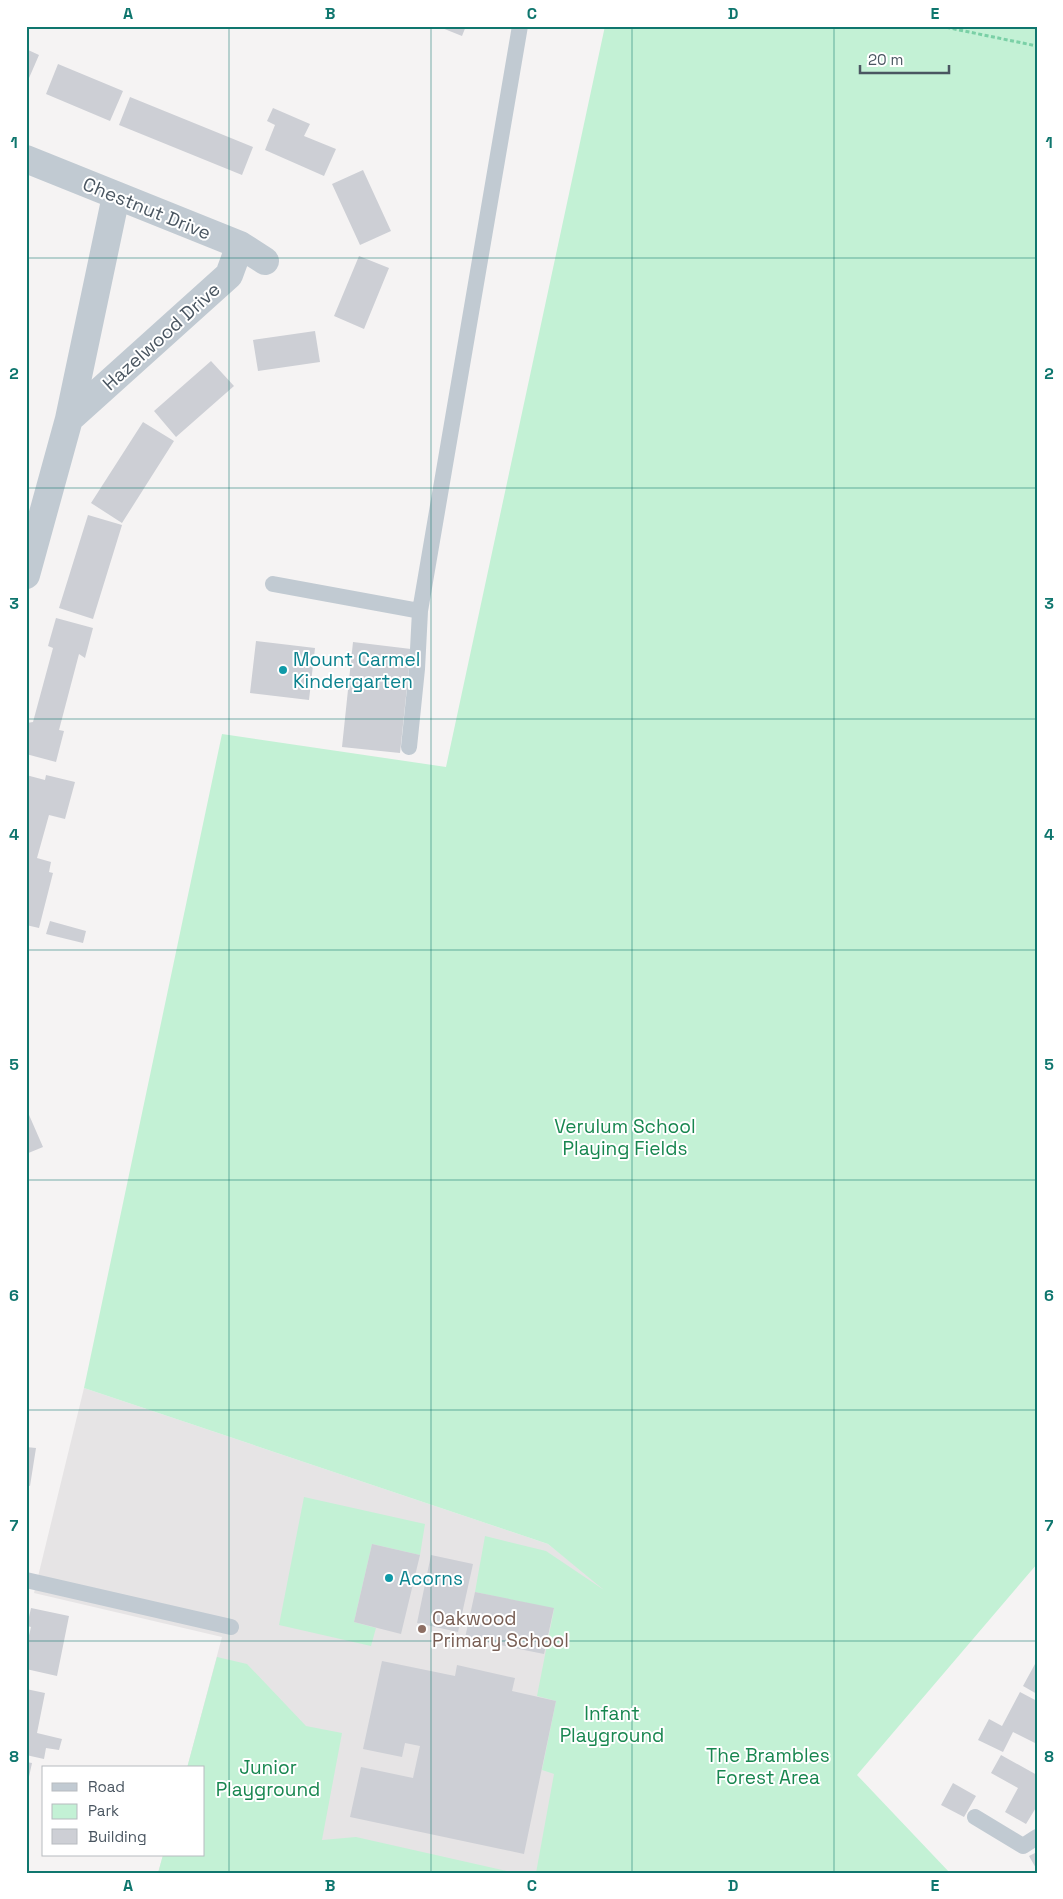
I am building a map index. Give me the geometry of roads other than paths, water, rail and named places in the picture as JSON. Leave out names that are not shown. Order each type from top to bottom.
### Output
[{"type":"street","name":"Chestnut Drive","points":[[26,159],[240,244],[265,261]]},
{"type":"street","name":"Hazelwood Drive","points":[[26,575],[69,418],[116,196]]},
{"type":"street","name":"Hazelwood Drive","points":[[69,418],[229,275],[240,244]]},
{"type":"lane","points":[[409,747],[417,669],[420,611],[520,26]]},
{"type":"lane","points":[[272,584],[420,611]]},
{"type":"lane","points":[[26,1580],[231,1627]]},
{"type":"lane","points":[[975,1817],[1023,1846],[1037,1837]]},
{"type":"place","name":"Mount Carmel Kindergarten","points":[[283,670]]},
{"type":"place","name":"Acorns","points":[[389,1578]]},
{"type":"place","name":"Oakwood Primary School","points":[[422,1629]]},
{"type":"park label","name":"Verulum School Playing Fields","points":[[625,1137]]},
{"type":"park label","name":"Infant Playground","points":[[612,1724]]},
{"type":"park label","name":"The Brambles Forest Area","points":[[768,1766]]},
{"type":"park label","name":"Junior Playground","points":[[268,1778]]}]
